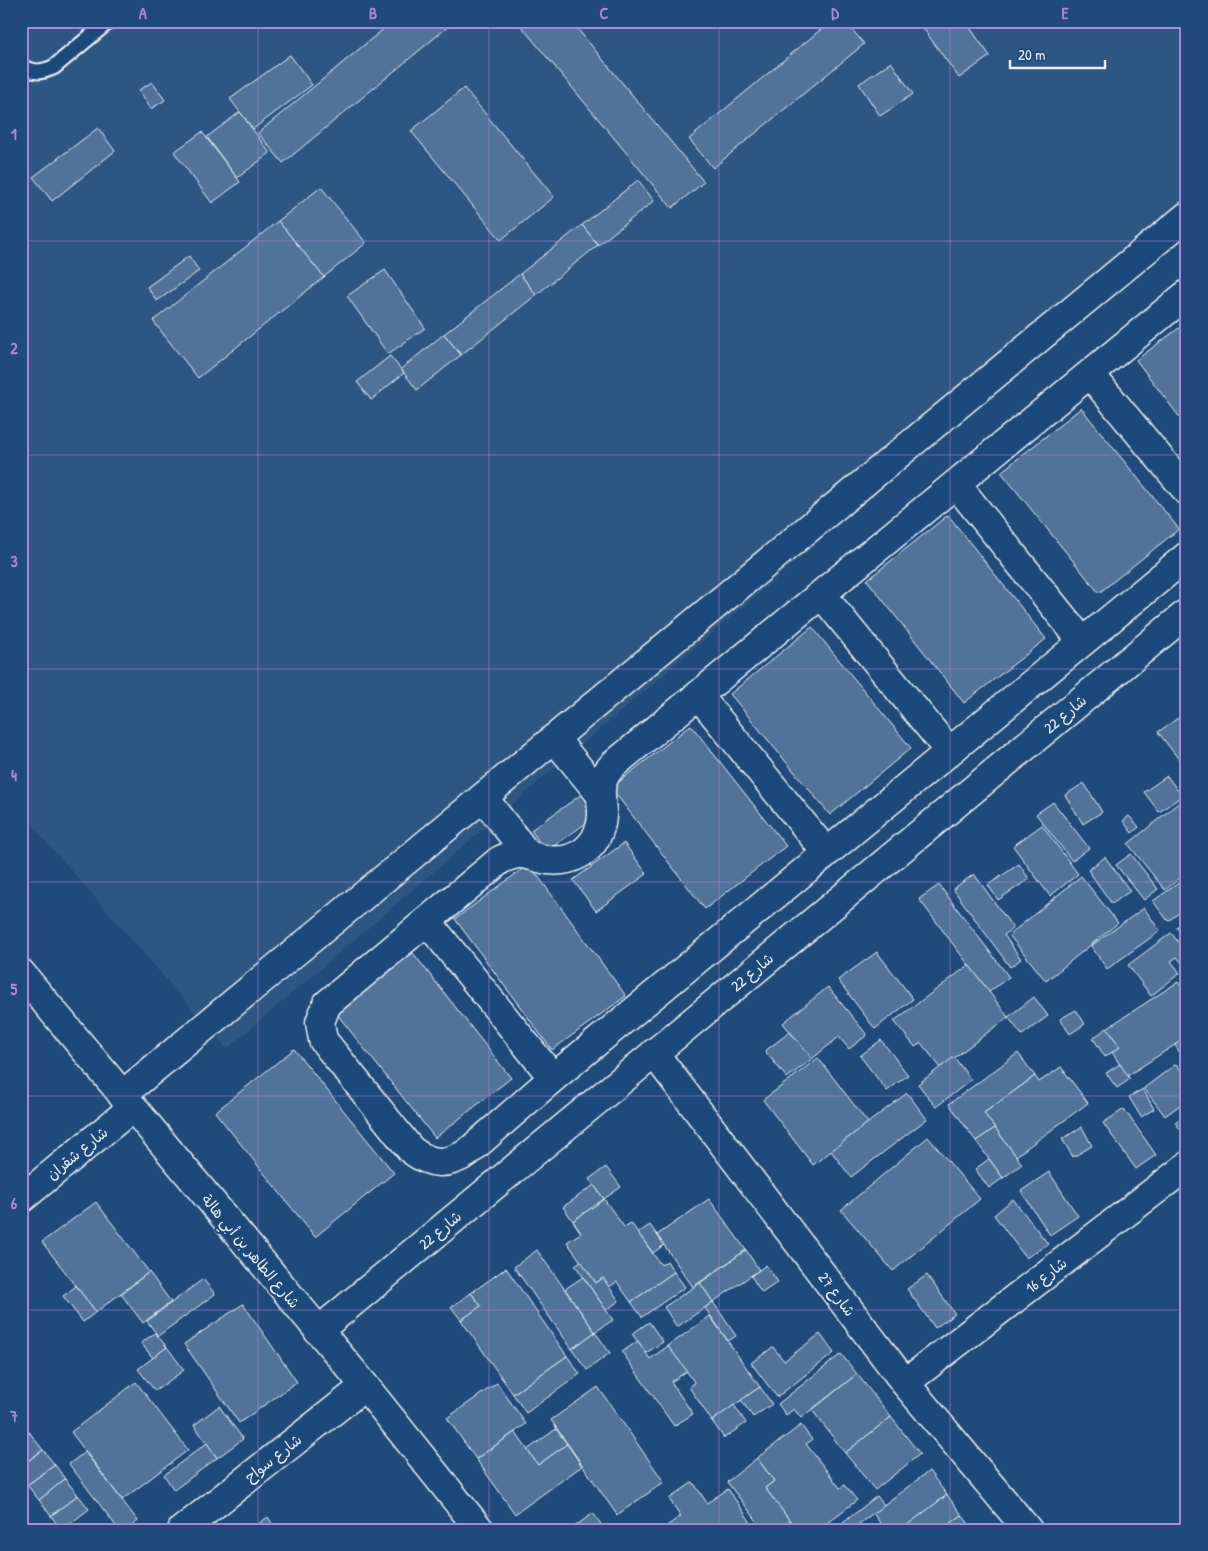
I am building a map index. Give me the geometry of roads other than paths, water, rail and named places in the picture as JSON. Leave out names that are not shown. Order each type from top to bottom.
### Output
[{"type":"street","points":[[528,855],[484,797],[1187,216]]},
{"type":"street","points":[[1187,294],[613,766],[606,773],[602,782],[600,794],[603,814],[601,826],[590,846],[581,854],[559,861],[518,854],[500,860],[428,922],[327,1004],[320,1022],[324,1040],[410,1150],[419,1157],[433,1162],[448,1162],[458,1159],[948,751],[1187,556]]},
{"type":"street","points":[[1090,374],[1187,491]]},
{"type":"street","points":[[956,484],[1082,641]]},
{"type":"street","points":[[822,594],[948,751]]},
{"type":"street","name":"شارع 22","points":[[318,1331],[1187,613]]},
{"type":"street","points":[[699,696],[826,852]]},
{"type":"street","points":[[554,738],[600,794]]},
{"type":"street","name":"شارع شقران","points":[[21,1199],[127,1102],[484,797]]},
{"type":"street","points":[[428,922],[553,1078]]},
{"type":"street","name":"شارع الطاهر بن أبي هالة","points":[[21,973],[365,1386],[480,1530]]},
{"type":"street","name":"شارع 27","points":[[654,1053],[905,1383],[1028,1530]]},
{"type":"street","name":"شارع 16","points":[[905,1383],[1187,1166]]},
{"type":"street","name":"شارع سواح","points":[[182,1530],[365,1386]]},
{"type":"lane","points":[[21,66],[36,72],[54,67],[109,21]]}]
